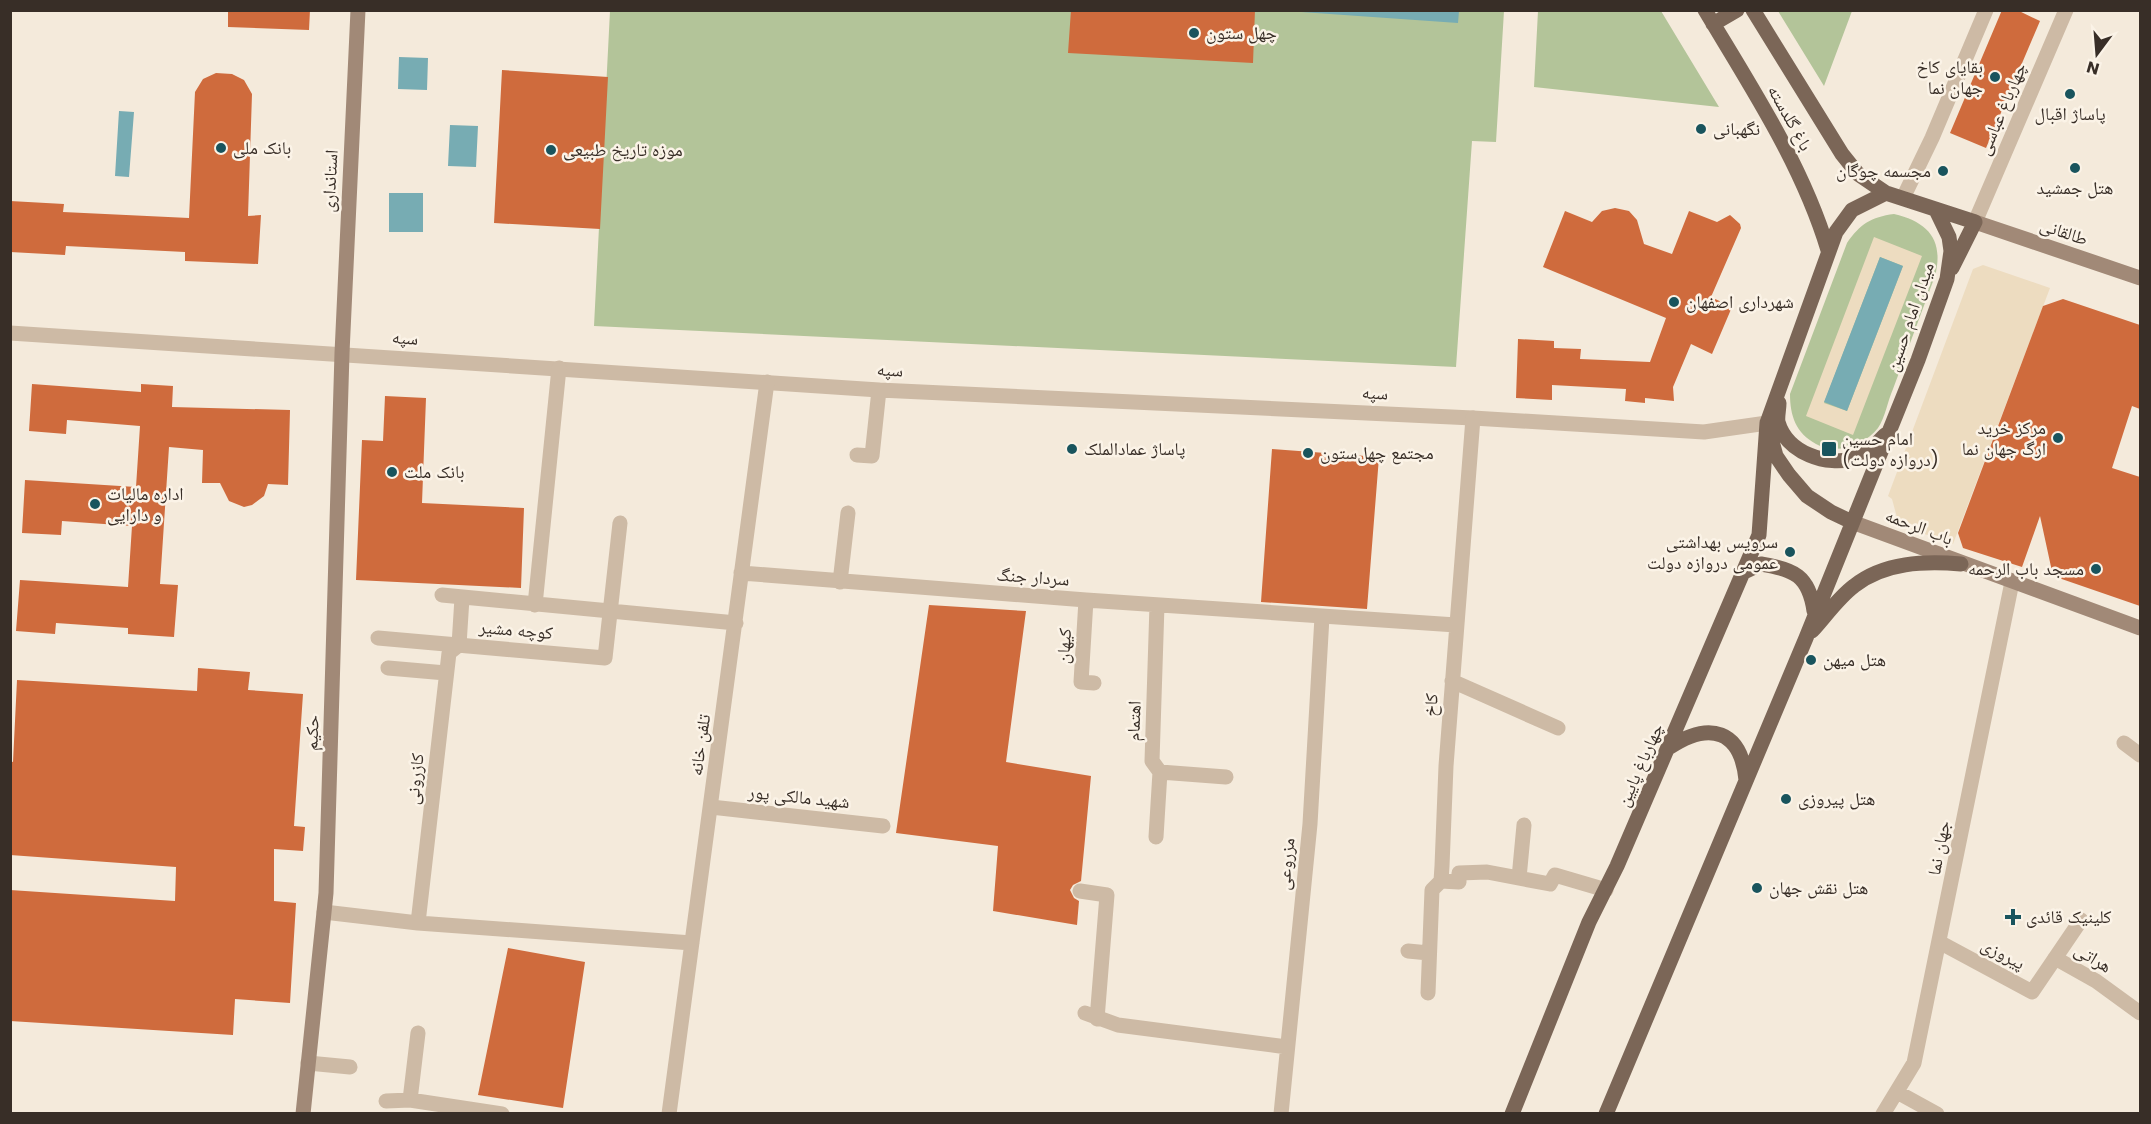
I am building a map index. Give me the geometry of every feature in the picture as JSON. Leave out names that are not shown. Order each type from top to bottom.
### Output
[{"type":"main road","name":"استانداری","points":[[342,353],[358,10]]},
{"type":"main road","points":[[1709,17],[1737,10]]},
{"type":"main road","name":"باغ گلدسته","points":[[1753,10],[1842,154],[1858,174],[1886,193]]},
{"type":"main road","name":"باغ گلدسته","points":[[1709,17],[1770,119],[1805,188],[1828,250]]},
{"type":"main road","points":[[1886,193],[1975,222],[1947,279]]},
{"type":"main road","name":"میدان امام حسین","points":[[1767,423],[1828,250],[1840,226],[1852,210],[1886,193]]},
{"type":"main road","name":"میدان امام حسین","points":[[1852,522],[1947,279],[1951,251],[1949,237],[1936,210]]},
{"type":"main road","name":"طالقانی","points":[[1975,222],[2140,278]]},
{"type":"main road","name":"حکیم","points":[[303,1113],[324,912],[336,598],[342,353]]},
{"type":"main road","name":"میدان امام حسین","points":[[1780,386],[1778,422],[1792,443],[1811,456],[1826,461],[1857,458],[1870,450],[1890,429]]},
{"type":"main road","points":[[1606,1113],[1806,638],[1852,522],[1831,512],[1807,496],[1776,456],[1767,423]]},
{"type":"main road","name":"چهارباغ پایین","points":[[1512,1113],[1588,922],[1606,890],[1670,747],[1759,535],[1767,423]]},
{"type":"main road","name":"باب الرحمه","points":[[1852,522],[2140,628]]},
{"type":"main road","points":[[1806,638],[1854,586],[1893,567],[1925,561],[1961,564]]},
{"type":"main road","points":[[1742,573],[1761,564],[1794,572],[1811,592],[1815,614]]},
{"type":"main road","points":[[1670,747],[1698,732],[1714,732],[1726,737],[1737,746],[1744,764],[1746,780]]},
{"type":"street","points":[[1903,198],[1932,138],[1986,10]]},
{"type":"street","name":"چهارباغ عباسی","points":[[1975,222],[2066,10]]},
{"type":"street","name":"سپه","points":[[10,333],[879,390],[1473,418],[1704,432],[1767,423]]},
{"type":"street","points":[[535,604],[559,368]]},
{"type":"street","name":"تلفن خانه","points":[[669,1113],[767,382]]},
{"type":"street","points":[[857,454],[872,456],[879,390]]},
{"type":"street","name":"کاخ","points":[[1428,993],[1432,890],[1441,881],[1452,681],[1473,418]]},
{"type":"street","points":[[840,582],[848,513]]},
{"type":"street","points":[[612,611],[620,523]]},
{"type":"street","name":"سردار جنگ","points":[[741,573],[1086,600],[1456,625]]},
{"type":"street","name":"جهان نما","points":[[1883,1113],[1914,1063],[1941,943],[2012,582]]},
{"type":"street","points":[[442,595],[736,623]]},
{"type":"street","points":[[459,645],[462,598]]},
{"type":"street","name":"کیهان","points":[[1086,600],[1081,682],[1094,683]]},
{"type":"street","name":"اهتمام","points":[[1156,837],[1160,772],[1152,761],[1157,605]]},
{"type":"street","name":"كوچه مشير","points":[[378,638],[605,658],[612,611]]},
{"type":"street","name":"مزروعی","points":[[1281,1113],[1310,824],[1322,617]]},
{"type":"street","name":"کازرونی","points":[[418,923],[446,673],[449,653],[459,645]]},
{"type":"street","points":[[388,668],[446,673]]},
{"type":"street","points":[[1452,681],[1558,728]]},
{"type":"street","points":[[2124,743],[2140,756]]},
{"type":"street","points":[[1160,772],[1226,777]]},
{"type":"street","name":"شهید مالکی پور","points":[[711,807],[883,826]]},
{"type":"street","points":[[1519,878],[1524,825]]},
{"type":"street","points":[[1441,881],[1459,882],[1459,873],[1487,872],[1550,884],[1555,875],[1606,890]]},
{"type":"street","points":[[1080,891],[1107,895],[1091,1016],[1118,1025],[1287,1047]]},
{"type":"street","points":[[324,912],[418,923],[692,943]]},
{"type":"street","name":"پیروزی","points":[[1941,943],[2032,993],[2081,920]]},
{"type":"street","points":[[1408,951],[1429,953]]},
{"type":"street","name":"هراتی","points":[[2055,958],[2096,981],[2140,1013]]},
{"type":"street","points":[[410,1100],[418,1033]]},
{"type":"street","points":[[308,1063],[350,1067]]},
{"type":"street","points":[[1897,1092],[1937,1113]]},
{"type":"street","points":[[386,1101],[410,1100],[502,1113]]},
{"type":"green space","points":[[610,11],[1504,11],[1496,142],[1472,141],[1456,367],[594,326]]},
{"type":"green space","points":[[1538,11],[1661,11],[1719,107],[1534,87]]},
{"type":"green space","points":[[1778,11],[1852,11],[1824,86]]},
{"type":"green space","points":[[1894,214],[1916,222],[1931,235],[1937,253],[1935,276],[1878,428],[1858,444],[1841,449],[1824,447],[1809,440],[1799,429],[1791,410],[1790,394],[1847,243],[1867,222]]},
{"type":"shaded area","points":[[1874,237],[1922,256],[1853,435],[1806,416]],"holes":[[[1880,257],[1903,266],[1847,411],[1824,403]]]},
{"type":"shaded area","points":[[1983,265],[2050,288],[1953,544],[1899,525],[1892,499],[1888,496],[1973,269]]},
{"type":"water","points":[[1287,10],[1459,11],[1458,23]]},
{"type":"water","points":[[399,57],[428,58],[427,90],[398,89]]},
{"type":"water","points":[[119,111],[134,112],[129,177],[115,176]]},
{"type":"water","points":[[450,125],[478,126],[476,167],[448,166]]},
{"type":"water","points":[[389,193],[423,193],[423,232],[389,232]]},
{"type":"water","points":[[1880,257],[1903,266],[1847,411],[1824,402]]},
{"type":"building","points":[[228,10],[310,10],[309,30],[228,27]]},
{"type":"building","name":"چهل ستون","points":[[1071,10],[1255,10],[1253,63],[1068,53]]},
{"type":"building","name":"بقایای کاخ جهان نما","points":[[2002,10],[2017,10],[2040,21],[1986,148],[1950,133]]},
{"type":"building","name":"موزه تاریخ طبیعی","points":[[502,70],[608,77],[600,229],[494,223]]},
{"type":"building","name":"بانک ملی","points":[[216,73],[232,74],[244,80],[252,94],[248,216],[261,215],[258,264],[185,261],[185,252],[66,246],[65,255],[10,252],[10,201],[64,204],[63,212],[189,218],[195,92],[203,79]]},
{"type":"building","name":"شهرداری اصفهان","points":[[1615,208],[1629,211],[1637,220],[1644,244],[1672,254],[1689,211],[1717,222],[1730,215],[1740,224],[1741,228],[1711,297],[1732,307],[1712,354],[1691,344],[1673,387],[1674,401],[1645,398],[1645,403],[1625,401],[1626,389],[1552,385],[1552,400],[1516,398],[1518,339],[1554,341],[1554,348],[1581,349],[1580,359],[1650,362],[1666,318],[1543,267],[1565,211],[1592,222],[1602,211]]},
{"type":"building","name":"مرکز خرید ارگ جهان نما","points":[[2063,299],[2140,325],[2140,409],[2132,406],[2112,468],[2140,477],[2140,606],[2053,576],[2040,516],[2022,567],[1963,548],[1958,533],[2043,306]]},
{"type":"building","name":"اداره مالیات و دارایی","points":[[32,384],[141,392],[141,384],[173,386],[172,407],[290,410],[288,485],[268,484],[264,496],[252,505],[244,507],[229,501],[220,483],[202,483],[203,450],[169,447],[160,584],[178,585],[174,637],[128,634],[128,628],[56,623],[55,634],[16,631],[20,580],[128,587],[132,526],[62,521],[61,535],[22,533],[25,480],[136,487],[140,426],[67,420],[66,434],[29,431]]},
{"type":"building","name":"بانک ملت","points":[[385,396],[426,398],[422,503],[524,508],[521,588],[356,580],[362,440],[383,441]]},
{"type":"building","points":[[1272,449],[1379,457],[1367,609],[1261,602]]},
{"type":"building","points":[[929,605],[1026,611],[1006,762],[1091,776],[1081,881],[1073,885],[1070,890],[1074,898],[1079,901],[1077,925],[993,911],[998,846],[896,833]]},
{"type":"building","points":[[198,668],[250,672],[248,690],[303,694],[294,826],[305,827],[303,851],[274,849],[274,901],[296,903],[290,1003],[235,999],[233,1035],[10,1021],[10,890],[175,901],[176,867],[10,855],[10,761],[13,762],[17,680],[197,691]]},
{"type":"building","points":[[508,948],[585,962],[563,1108],[478,1095]]},
{"type":"place","name":"چهل ستون","points":[[1194,33]]},
{"type":"place","name":"بقایای کاخ جهان نما","points":[[1995,77]]},
{"type":"place","name":"پاساژ اقبال","points":[[2070,94]]},
{"type":"place","name":"نگهبانی","points":[[1701,129]]},
{"type":"place","name":"بانک ملی","points":[[221,148]]},
{"type":"place","name":"موزه تاریخ طبیعی","points":[[551,150]]},
{"type":"place","name":"هتل جمشید","points":[[2075,168]]},
{"type":"place","name":"مجسمه چوگان","points":[[1943,171]]},
{"type":"place","name":"شهرداری اصفهان","points":[[1674,302]]},
{"type":"place","name":"مرکز خرید ارگ جهان نما","points":[[2058,438]]},
{"type":"place","name":"پاساژ عمادالملک","points":[[1072,449]]},
{"type":"place","name":"امام حسین (دروازه دولت)","points":[[1829,449]]},
{"type":"place","name":"مجتمع چهل‌ستون","points":[[1308,453]]},
{"type":"place","name":"بانک ملت","points":[[392,472]]},
{"type":"place","name":"اداره مالیات و دارایی","points":[[95,504]]},
{"type":"place","name":"سرویس بهداشتی عمومی دروازه دولت","points":[[1790,552]]},
{"type":"place","name":"مسجد باب الرحمه","points":[[2096,569]]},
{"type":"place","name":"هتل میهن","points":[[1811,660]]},
{"type":"place","name":"هتل پیروزی","points":[[1786,799]]},
{"type":"place","name":"هتل نقش جهان","points":[[1757,888]]},
{"type":"place","name":"کلینیک قائدی","points":[[2013,917]]}]
